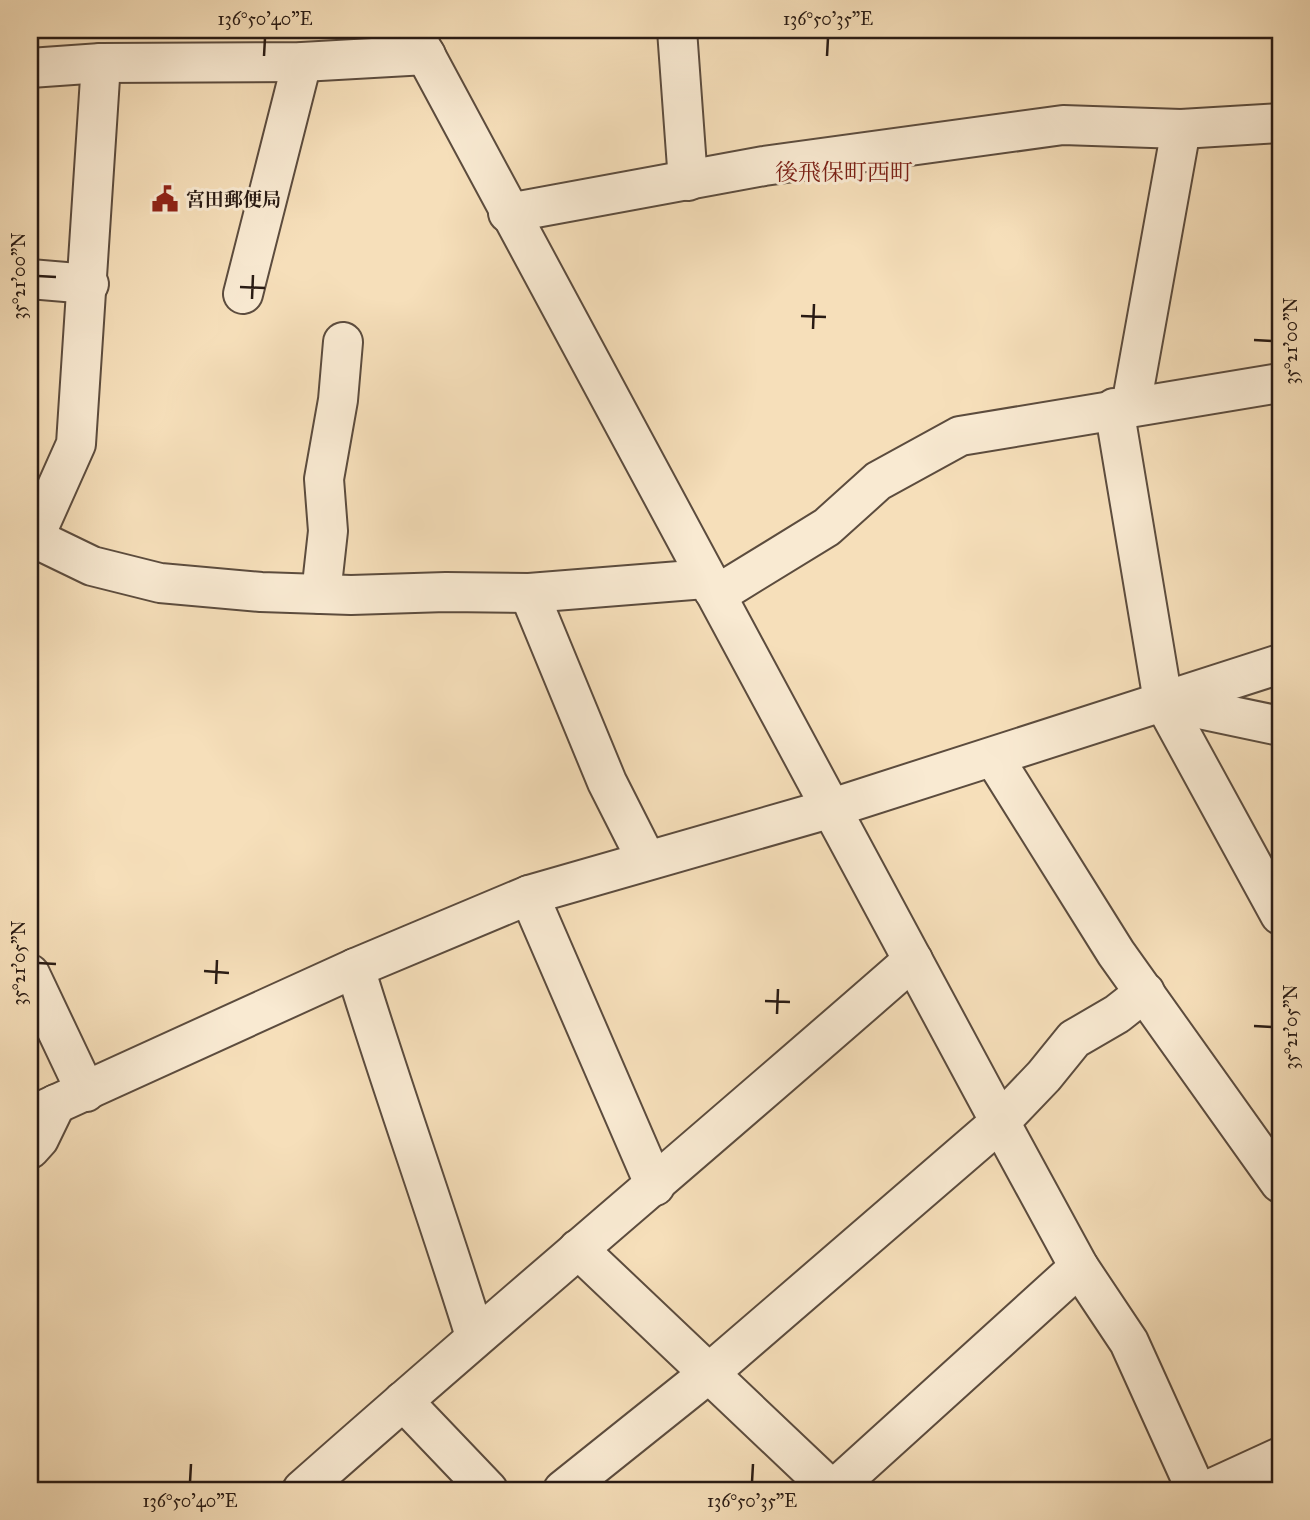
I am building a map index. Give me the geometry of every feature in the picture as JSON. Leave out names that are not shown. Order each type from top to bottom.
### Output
[{"type":"street","points":[[677,30],[688,181]]},
{"type":"street","points":[[30,68],[101,63],[302,62],[419,43],[508,213],[1079,1267],[1129,1342],[1196,1490]]},
{"type":"street","points":[[243,294],[302,62]]},
{"type":"street","points":[[101,63],[89,284],[76,444],[32,537],[92,566],[160,583],[321,594],[529,593],[731,586],[827,527],[878,481],[960,436],[1122,407],[1280,383]]},
{"type":"street","points":[[508,213],[764,166],[1063,125],[1181,129],[1280,124]]},
{"type":"street","points":[[1181,129],[1122,407],[1163,701],[1280,915]]},
{"type":"street","points":[[30,279],[89,284]]},
{"type":"street","points":[[321,594],[328,531],[324,479],[338,400],[343,342]]},
{"type":"street","points":[[529,593],[607,782],[646,859]]},
{"type":"street","points":[[30,1149],[39,1139],[57,1104],[355,968],[529,895],[646,859],[832,808],[1280,663]]},
{"type":"street","points":[[1163,701],[1280,726]]},
{"type":"street","points":[[993,758],[1116,953],[1280,1183]]},
{"type":"street","points":[[529,895],[656,1186]]},
{"type":"street","points":[[302,1490],[475,1336],[656,1186],[913,960]]},
{"type":"street","points":[[355,968],[391,1086],[426,1179],[475,1336]]},
{"type":"street","points":[[30,974],[57,1104]]},
{"type":"street","points":[[563,1490],[708,1374],[1000,1122],[1044,1076],[1074,1039],[1116,1014],[1145,992]]},
{"type":"street","points":[[578,1249],[832,1490],[1079,1267]]},
{"type":"street","points":[[403,1401],[488,1490]]},
{"type":"street","points":[[1208,1490],[1280,1457]]},
{"type":"place","name":"宮田郵便局","points":[[165,199]]},
{"type":"district","name":"後飛保町西町","points":[[844,172]]}]
